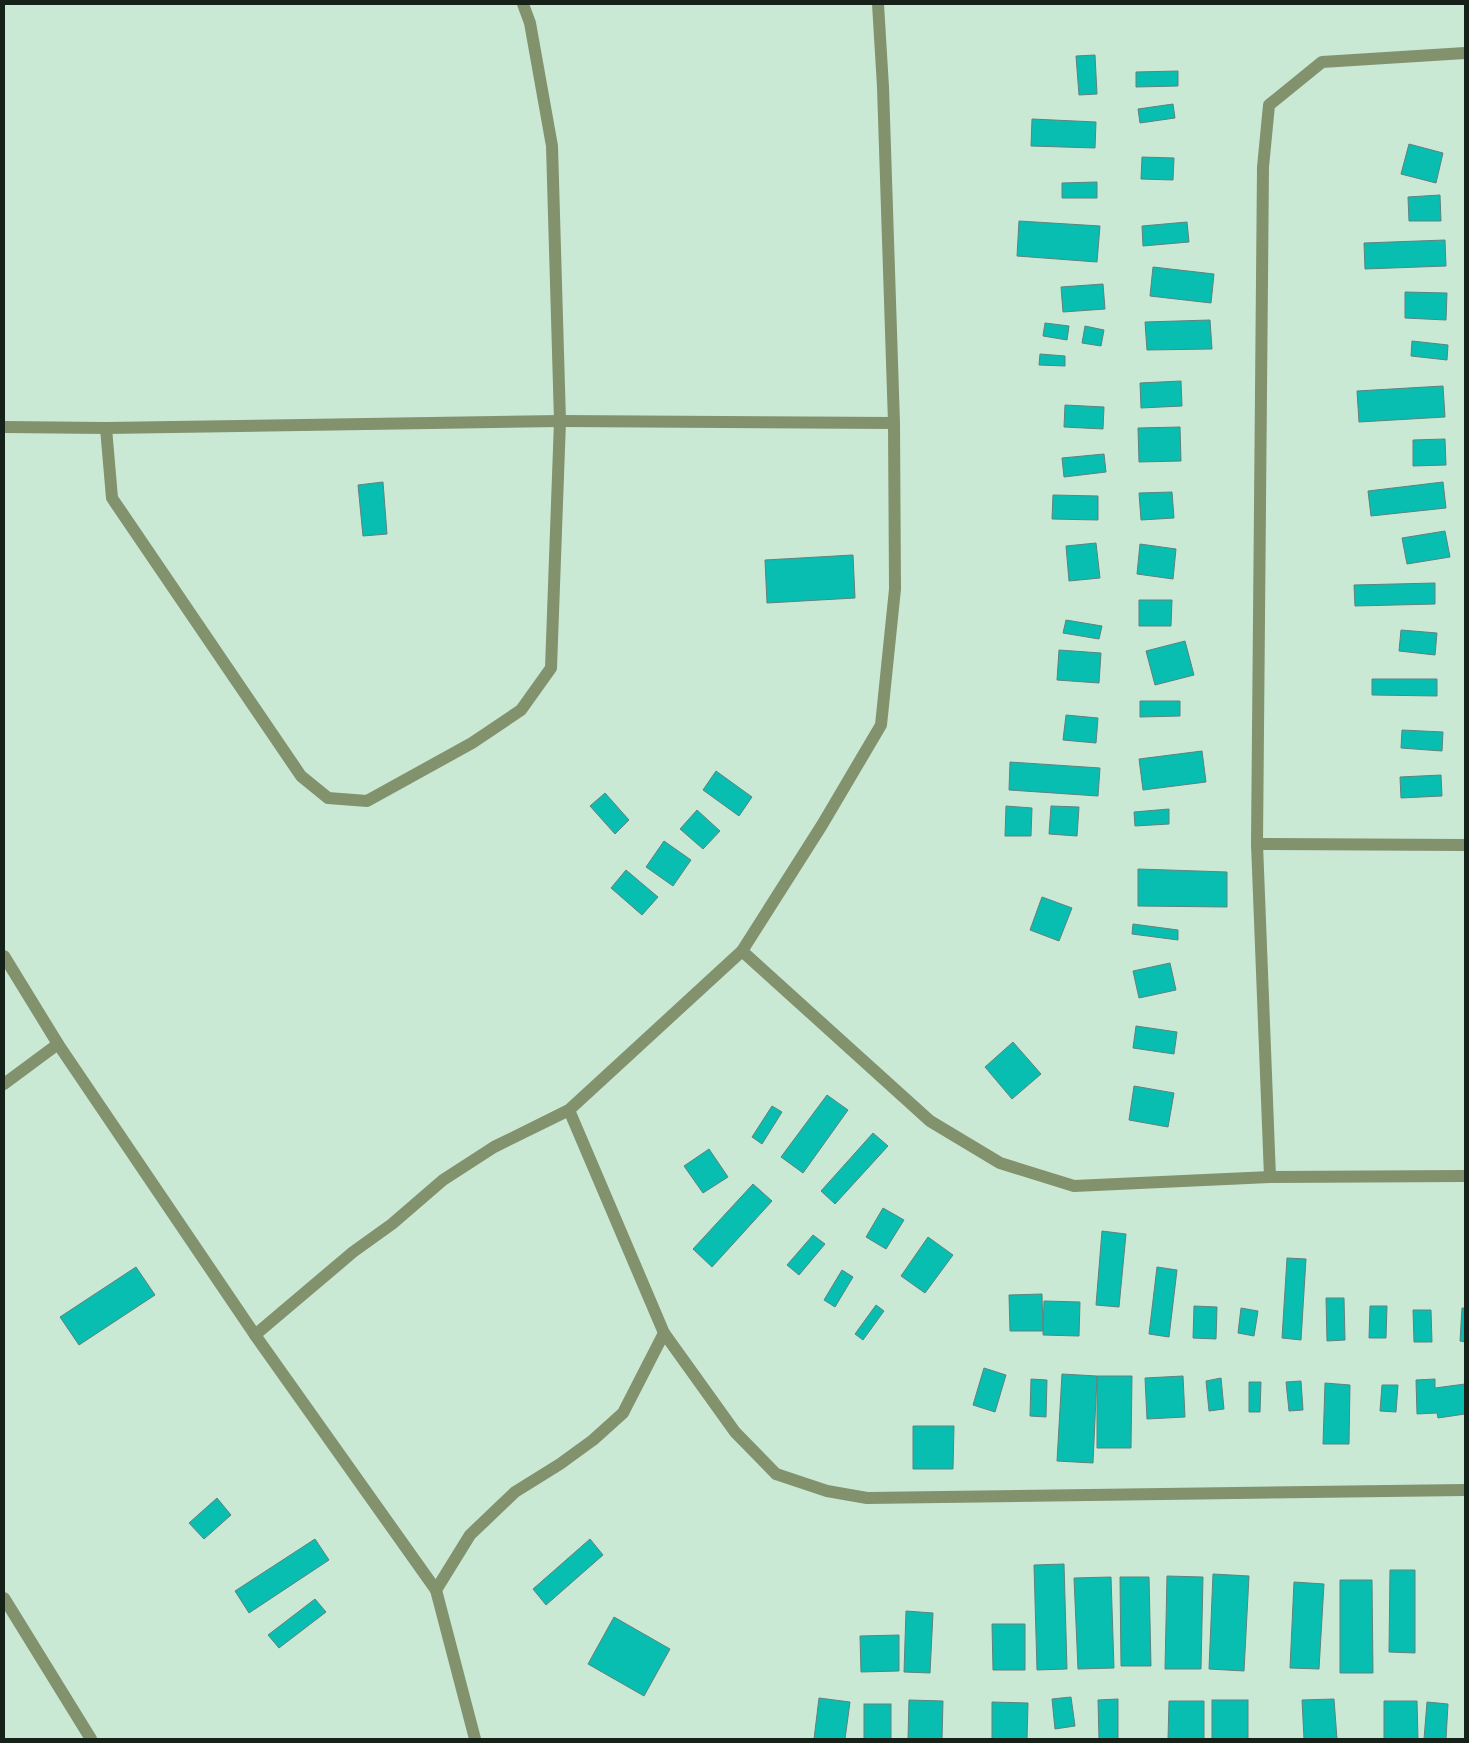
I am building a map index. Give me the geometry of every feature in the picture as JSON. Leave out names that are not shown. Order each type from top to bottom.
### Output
[{"type":"street","points":[[106,428],[112,498],[300,776],[328,798],[367,801],[472,743],[521,710],[551,668],[560,421],[552,146],[530,23],[523,4]]},
{"type":"street","points":[[256,1335],[353,1252],[392,1224],[442,1180],[494,1147],[569,1110],[742,951],[822,824],[881,725],[895,589],[894,423],[883,87],[878,4]]},
{"type":"street","points":[[1270,1177],[1257,844],[1263,166],[1269,105],[1322,62],[1465,53]]},
{"type":"street","points":[[4,427],[106,428],[560,421],[894,423]]},
{"type":"street","points":[[1257,844],[1465,845]]},
{"type":"street","points":[[742,951],[930,1121],[1000,1163],[1074,1186],[1270,1177],[1465,1176]]},
{"type":"street","points":[[4,956],[58,1044],[256,1335],[436,1590],[475,1739]]},
{"type":"street","points":[[4,1084],[58,1044]]},
{"type":"street","points":[[569,1110],[664,1334],[735,1432],[776,1474],[827,1490],[867,1498],[1465,1490]]},
{"type":"street","points":[[436,1590],[470,1535],[515,1492],[586,1445],[623,1413],[664,1334]]},
{"type":"street","points":[[4,1598],[90,1739]]},
{"type":"building","points":[[1095,55],[1097,94],[1079,95],[1076,56]]},
{"type":"building","points":[[1178,71],[1178,86],[1136,87],[1136,72]]},
{"type":"building","points":[[1173,104],[1175,118],[1140,123],[1138,109]]},
{"type":"building","points":[[1032,119],[1096,122],[1095,148],[1031,146]]},
{"type":"building","points":[[1409,144],[1443,153],[1436,183],[1401,174]]},
{"type":"building","points":[[1142,157],[1174,158],[1173,180],[1141,179]]},
{"type":"building","points":[[1097,182],[1097,198],[1062,198],[1062,183]]},
{"type":"building","points":[[1440,195],[1441,221],[1409,221],[1408,197]]},
{"type":"building","points":[[1019,221],[1100,226],[1097,262],[1017,256]]},
{"type":"building","points":[[1187,222],[1189,242],[1143,246],[1142,226]]},
{"type":"building","points":[[1445,240],[1446,266],[1365,269],[1364,243]]},
{"type":"building","points":[[1153,267],[1214,274],[1211,303],[1150,296]]},
{"type":"building","points":[[1103,284],[1105,309],[1063,312],[1061,287]]},
{"type":"building","points":[[1405,292],[1447,293],[1446,320],[1405,318]]},
{"type":"building","points":[[1210,320],[1212,349],[1147,350],[1145,322]]},
{"type":"building","points":[[1045,323],[1069,326],[1067,340],[1043,336]]},
{"type":"building","points":[[1085,326],[1104,330],[1101,346],[1082,343]]},
{"type":"building","points":[[1412,341],[1448,345],[1447,360],[1411,356]]},
{"type":"building","points":[[1040,354],[1065,356],[1065,366],[1039,365]]},
{"type":"building","points":[[1181,381],[1182,406],[1141,408],[1140,383]]},
{"type":"building","points":[[1443,386],[1445,417],[1359,422],[1357,391]]},
{"type":"building","points":[[1065,405],[1104,407],[1103,429],[1064,427]]},
{"type":"building","points":[[1180,427],[1181,461],[1139,462],[1138,428]]},
{"type":"building","points":[[1445,439],[1446,465],[1413,466],[1413,440]]},
{"type":"building","points":[[1104,454],[1106,472],[1064,477],[1062,458]]},
{"type":"building","points":[[383,482],[387,534],[363,536],[358,485]]},
{"type":"building","points":[[1443,482],[1446,508],[1371,516],[1368,491]]},
{"type":"building","points":[[1172,492],[1174,518],[1141,520],[1139,493]]},
{"type":"building","points":[[1053,495],[1098,496],[1098,520],[1052,519]]},
{"type":"building","points":[[1445,531],[1450,557],[1407,564],[1402,538]]},
{"type":"building","points":[[1096,543],[1100,578],[1069,581],[1066,546]]},
{"type":"building","points":[[1140,544],[1176,549],[1173,579],[1137,574]]},
{"type":"building","points":[[853,555],[855,598],[767,603],[765,560]]},
{"type":"building","points":[[1435,583],[1435,604],[1355,606],[1354,585]]},
{"type":"building","points":[[1139,600],[1172,600],[1171,626],[1139,626]]},
{"type":"building","points":[[1066,620],[1102,626],[1099,639],[1063,633]]},
{"type":"building","points":[[1401,630],[1437,633],[1435,655],[1399,651]]},
{"type":"building","points":[[1185,641],[1194,675],[1155,685],[1146,651]]},
{"type":"building","points":[[1059,650],[1101,653],[1099,683],[1057,680]]},
{"type":"building","points":[[1372,679],[1437,679],[1437,696],[1372,695]]},
{"type":"building","points":[[1140,701],[1180,701],[1180,716],[1140,717]]},
{"type":"building","points":[[1066,715],[1098,718],[1096,743],[1063,740]]},
{"type":"building","points":[[1402,730],[1443,732],[1442,751],[1401,748]]},
{"type":"building","points":[[1202,751],[1206,782],[1143,790],[1139,759]]},
{"type":"building","points":[[1010,762],[1100,768],[1098,796],[1009,790]]},
{"type":"building","points":[[716,771],[752,797],[739,816],[703,790]]},
{"type":"building","points":[[1441,775],[1442,796],[1401,798],[1400,777]]},
{"type":"building","points":[[605,793],[629,820],[615,834],[590,806]]},
{"type":"building","points":[[1006,806],[1032,808],[1031,836],[1005,836]]},
{"type":"building","points":[[1051,806],[1079,807],[1077,836],[1049,834]]},
{"type":"building","points":[[1169,809],[1169,824],[1135,826],[1134,812]]},
{"type":"building","points":[[697,810],[720,831],[703,849],[680,829]]},
{"type":"building","points":[[664,841],[691,860],[673,886],[646,867]]},
{"type":"building","points":[[1138,869],[1227,872],[1227,907],[1138,906]]},
{"type":"building","points":[[626,870],[658,897],[642,915],[611,888]]},
{"type":"building","points":[[1042,897],[1072,908],[1059,941],[1030,930]]},
{"type":"building","points":[[1133,924],[1178,930],[1178,940],[1132,934]]},
{"type":"building","points":[[1170,963],[1176,990],[1139,998],[1133,971]]},
{"type":"building","points":[[1136,1026],[1177,1032],[1174,1054],[1133,1048]]},
{"type":"building","points":[[1013,1042],[1041,1074],[1012,1099],[985,1067]]},
{"type":"building","points":[[1134,1086],[1174,1093],[1168,1127],[1129,1120]]},
{"type":"building","points":[[827,1095],[848,1110],[803,1173],[781,1157]]},
{"type":"building","points":[[772,1106],[782,1112],[762,1144],[752,1137]]},
{"type":"building","points":[[873,1133],[888,1146],[835,1204],[821,1191]]},
{"type":"building","points":[[709,1149],[728,1177],[703,1193],[684,1166]]},
{"type":"building","points":[[753,1184],[772,1201],[712,1267],[693,1249]]},
{"type":"building","points":[[883,1208],[904,1220],[886,1249],[866,1237]]},
{"type":"building","points":[[1102,1231],[1126,1234],[1119,1307],[1096,1305]]},
{"type":"building","points":[[813,1235],[825,1244],[799,1275],[787,1265]]},
{"type":"building","points":[[928,1237],[953,1255],[925,1293],[901,1276]]},
{"type":"building","points":[[1287,1258],[1306,1259],[1301,1340],[1282,1338]]},
{"type":"building","points":[[136,1267],[155,1295],[79,1345],[60,1317]]},
{"type":"building","points":[[1157,1267],[1177,1270],[1169,1337],[1149,1334]]},
{"type":"building","points":[[842,1270],[853,1277],[835,1307],[824,1300]]},
{"type":"building","points":[[1042,1294],[1043,1331],[1010,1331],[1009,1295]]},
{"type":"building","points":[[1326,1298],[1344,1298],[1345,1340],[1327,1341]]},
{"type":"building","points":[[1044,1301],[1080,1302],[1079,1336],[1043,1335]]},
{"type":"building","points":[[876,1305],[884,1311],[863,1340],[855,1334]]},
{"type":"building","points":[[1194,1306],[1217,1307],[1216,1339],[1193,1338]]},
{"type":"building","points":[[1370,1306],[1387,1306],[1386,1338],[1369,1338]]},
{"type":"building","points":[[1241,1308],[1258,1311],[1254,1336],[1238,1333]]},
{"type":"building","points":[[1462,1308],[1465,1308],[1465,1342],[1460,1341]]},
{"type":"building","points":[[1413,1310],[1431,1310],[1432,1342],[1414,1342]]},
{"type":"building","points":[[984,1368],[1006,1375],[995,1412],[973,1405]]},
{"type":"building","points":[[1062,1374],[1097,1376],[1093,1463],[1057,1461]]},
{"type":"building","points":[[1097,1376],[1132,1376],[1131,1448],[1097,1448]]},
{"type":"building","points":[[1183,1376],[1185,1417],[1147,1419],[1145,1378]]},
{"type":"building","points":[[1221,1378],[1224,1409],[1209,1411],[1206,1381]]},
{"type":"building","points":[[1031,1379],[1047,1380],[1046,1417],[1030,1416]]},
{"type":"building","points":[[1435,1379],[1435,1388],[1465,1384],[1465,1414],[1438,1418],[1437,1413],[1417,1414],[1416,1380]]},
{"type":"building","points":[[1301,1381],[1303,1410],[1289,1411],[1286,1382]]},
{"type":"building","points":[[1249,1382],[1261,1382],[1260,1412],[1249,1412]]},
{"type":"building","points":[[1325,1383],[1350,1385],[1349,1444],[1323,1444]]},
{"type":"building","points":[[1382,1385],[1398,1385],[1396,1412],[1380,1411]]},
{"type":"building","points":[[913,1426],[954,1426],[953,1469],[913,1469]]},
{"type":"building","points":[[217,1498],[231,1515],[204,1539],[189,1523]]},
{"type":"building","points":[[315,1539],[329,1560],[249,1613],[235,1591]]},
{"type":"building","points":[[590,1539],[603,1555],[546,1605],[533,1589]]},
{"type":"building","points":[[1064,1564],[1067,1669],[1037,1670],[1034,1565]]},
{"type":"building","points":[[1390,1570],[1415,1570],[1415,1653],[1389,1652]]},
{"type":"building","points":[[1213,1574],[1249,1576],[1244,1671],[1209,1669]]},
{"type":"building","points":[[1167,1576],[1203,1577],[1201,1669],[1165,1669]]},
{"type":"building","points":[[1111,1577],[1114,1668],[1078,1669],[1074,1578]]},
{"type":"building","points":[[1120,1577],[1149,1577],[1151,1666],[1121,1666]]},
{"type":"building","points":[[1340,1580],[1372,1580],[1373,1673],[1340,1673]]},
{"type":"building","points":[[1294,1582],[1324,1584],[1319,1669],[1290,1668]]},
{"type":"building","points":[[315,1599],[326,1612],[279,1648],[268,1635]]},
{"type":"building","points":[[906,1611],[933,1613],[930,1673],[904,1672]]},
{"type":"building","points":[[614,1617],[670,1649],[644,1696],[588,1664]]},
{"type":"building","points":[[992,1624],[1025,1624],[1025,1670],[993,1670]]},
{"type":"building","points":[[899,1635],[899,1671],[861,1672],[860,1636]]},
{"type":"building","points":[[1071,1697],[1075,1726],[1055,1729],[1052,1699]]},
{"type":"building","points":[[819,1698],[850,1702],[845,1739],[814,1739]]},
{"type":"building","points":[[1118,1699],[1118,1739],[1099,1739],[1098,1700]]},
{"type":"building","points":[[1334,1699],[1337,1739],[1304,1739],[1302,1700]]},
{"type":"building","points":[[909,1700],[943,1701],[942,1739],[908,1739]]},
{"type":"building","points":[[1212,1700],[1248,1700],[1248,1739],[1212,1739]]},
{"type":"building","points":[[1169,1701],[1204,1701],[1204,1739],[1168,1739]]},
{"type":"building","points":[[1384,1701],[1417,1701],[1418,1739],[1384,1739]]},
{"type":"building","points":[[992,1702],[1028,1703],[1027,1739],[992,1739]]},
{"type":"building","points":[[1427,1702],[1448,1704],[1446,1739],[1424,1739]]},
{"type":"building","points":[[864,1704],[891,1704],[891,1739],[864,1739]]}]
